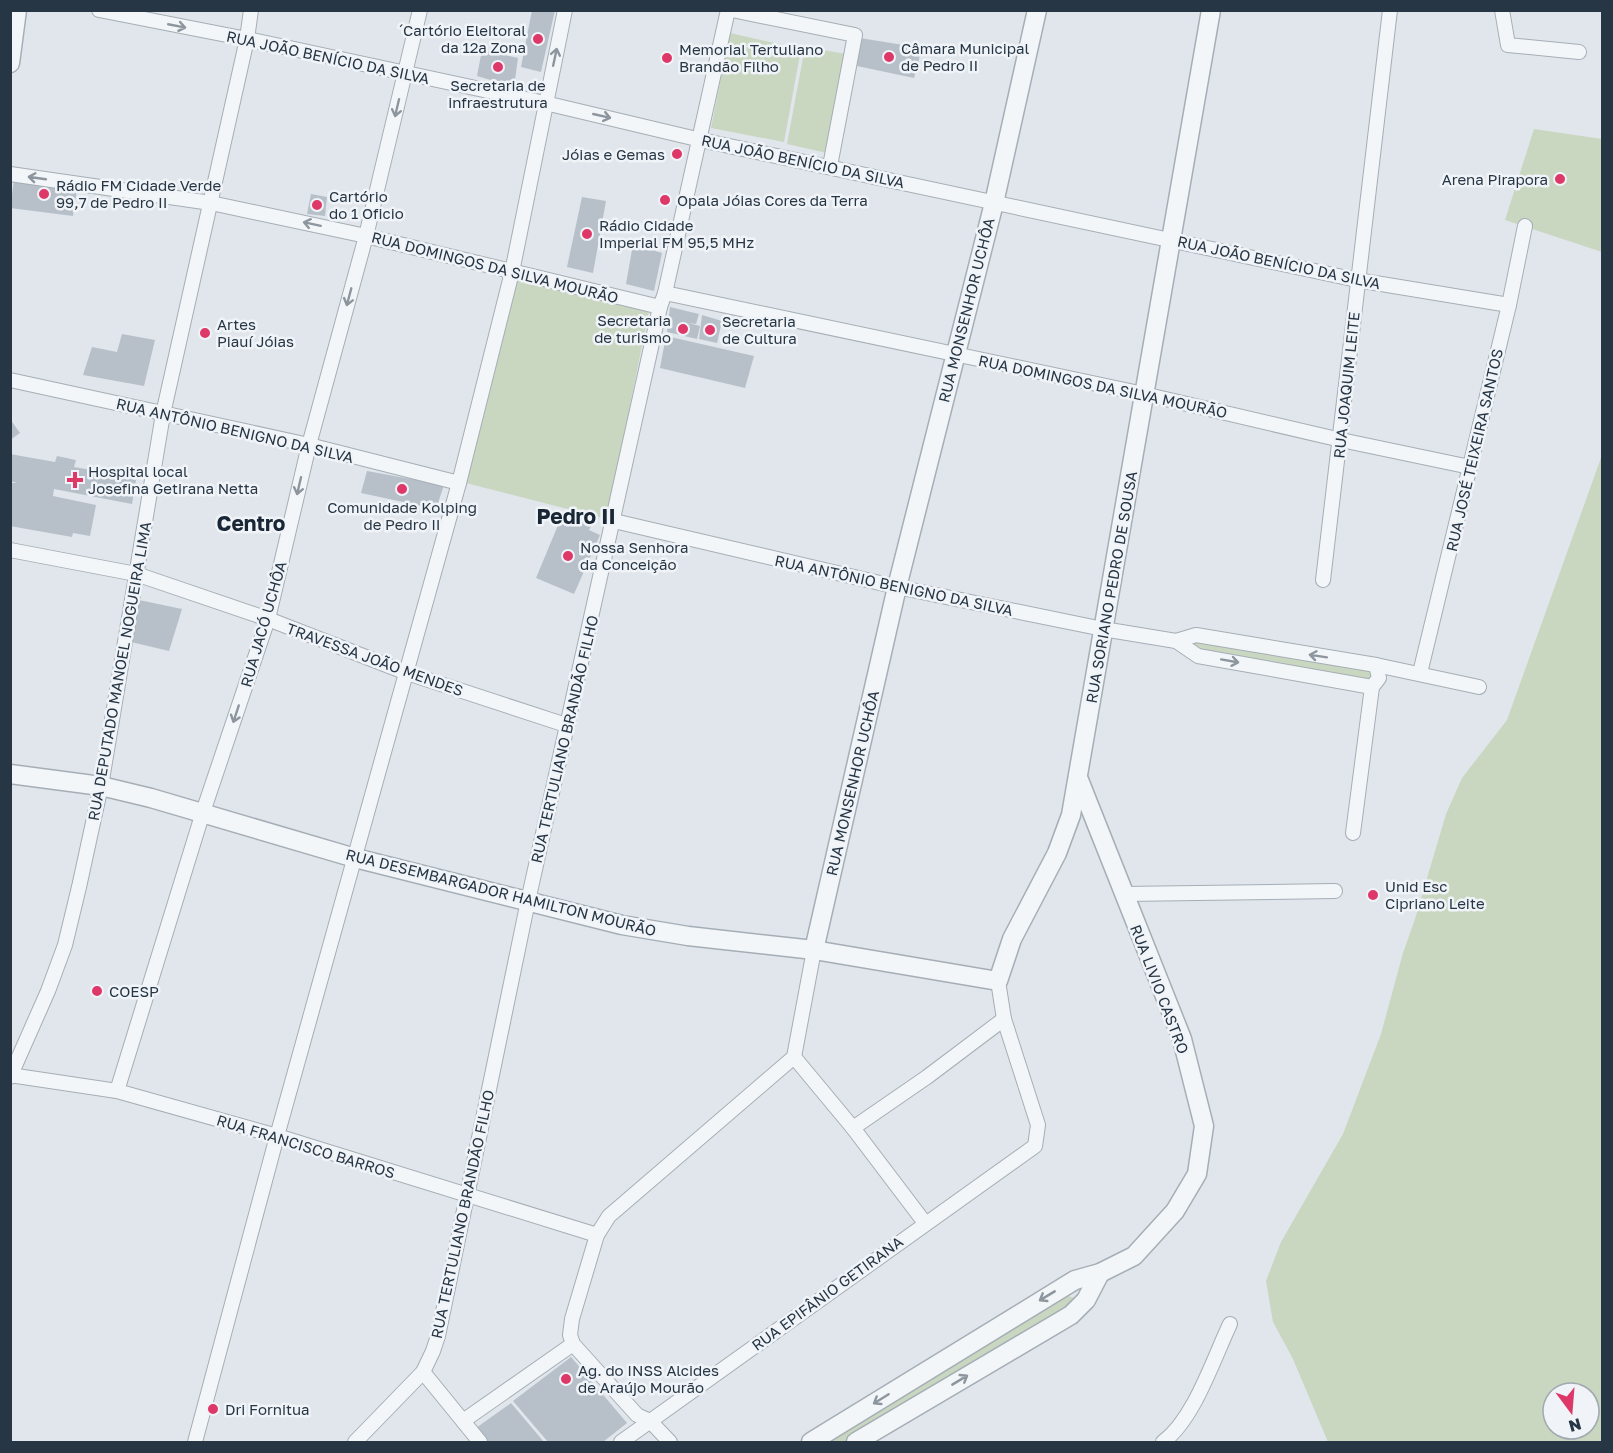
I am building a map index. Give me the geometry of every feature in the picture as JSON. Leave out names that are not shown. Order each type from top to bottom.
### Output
[{"type":"street","points":[[10,63],[17,10]]},
{"type":"street","name":"RUA JOÃO BENÍCIO DA SILVA","points":[[99,10],[247,39],[545,103],[700,140],[1357,279],[1509,305]]},
{"type":"street","name":"RUA DEPUTADO MANOEL NOGUEIRA LIMA","points":[[11,1076],[48,991],[64,945],[101,786],[163,414],[247,39],[251,10]]},
{"type":"street","name":"RUA JACÓ UCHÔA","points":[[117,1091],[203,812],[268,619],[309,446],[366,236],[420,10]]},
{"type":"street","points":[[195,1443],[277,1136],[459,483],[512,272],[565,10]]},
{"type":"street","points":[[730,10],[855,35],[830,166]]},
{"type":"street","name":"RUA TERTULIANO BRANDÃO FILHO","points":[[355,1443],[423,1372],[438,1336],[566,725],[614,521],[660,307],[730,10]]},
{"type":"street","name":"RUA MONSENHOR UCHÔA","points":[[794,1057],[814,950],[897,587],[994,203],[1037,10]]},
{"type":"street","name":"RUA SORIANO PEDRO DE SOUSA","points":[[1035,1146],[1038,1125],[1004,1019],[998,981],[1012,939],[1057,853],[1071,815],[1100,662],[1103,629],[1212,10]]},
{"type":"street","name":"RUA JOAQUIM LEITE","points":[[1323,580],[1389,10]]},
{"type":"street","points":[[1502,10],[1508,45],[1580,52]]},
{"type":"street","name":"RUA DOMINGOS DA SILVA MOURÃO","points":[[10,174],[211,203],[366,236],[660,307]]},
{"type":"street","name":"RUA JOSÉ TEIXEIRA SANTOS","points":[[1420,673],[1509,305],[1525,226]]},
{"type":"street","name":"RUA DOMINGOS DA SILVA MOURÃO","points":[[665,293],[1144,394],[1341,440],[1470,467]]},
{"type":"street","name":"RUA ANTÔNIO BENIGNO DA SILVA","points":[[10,380],[309,446],[459,483]]},
{"type":"street","name":"RUA ANTÔNIO BENIGNO DA SILVA","points":[[614,521],[897,587],[1103,629],[1176,641],[1198,656],[1372,687]]},
{"type":"street","name":"TRAVESSA JOÃO MENDES","points":[[10,550],[136,574],[268,619],[407,673],[566,725]]},
{"type":"street","name":"RUA ANTÔNIO BENIGNO DA SILVA","points":[[1176,641],[1196,635],[1420,673],[1479,687]]},
{"type":"street","points":[[1353,833],[1372,687],[1379,678],[1376,665]]},
{"type":"street","name":"RUA DESEMBARGADOR HAMILTON MOURÃO","points":[[10,774],[101,786],[203,812],[355,858],[622,925],[688,936],[814,950],[998,981]]},
{"type":"street","name":"RUA LIVIO CASTRO","points":[[811,1443],[1067,1284],[1100,1273],[1134,1256],[1175,1212],[1197,1174],[1204,1126],[1182,1039],[1078,778]]},
{"type":"street","points":[[1123,894],[1335,891]]},
{"type":"street","points":[[853,1128],[927,1077],[1004,1019]]},
{"type":"street","points":[[670,1443],[650,1421],[637,1415],[573,1344],[570,1335],[572,1320],[597,1235],[609,1216],[622,1203],[794,1057],[853,1128],[925,1224]]},
{"type":"street","name":"RUA FRANCISCO BARROS","points":[[11,1076],[117,1091],[277,1136],[597,1235]]},
{"type":"street","name":"RUA EPIFÂNIO GETIRANA","points":[[621,1443],[1035,1146]]},
{"type":"street","points":[[856,1443],[1071,1315],[1086,1300],[1100,1273]]},
{"type":"street","points":[[1162,1443],[1171,1436],[1189,1413],[1230,1324]]},
{"type":"street","points":[[463,1421],[573,1344]]},
{"type":"street","points":[[423,1372],[480,1443]]},
{"type":"green space","points":[[730,33],[801,49],[784,142],[711,128]]},
{"type":"green space","points":[[805,47],[846,54],[827,153],[787,144]]},
{"type":"green space","name":"Arena Pirapora","points":[[1534,129],[1602,139],[1602,252],[1505,220]]},
{"type":"green space","points":[[517,280],[649,311],[607,519],[466,483]]},
{"type":"green space","points":[[1602,455],[1602,1442],[1328,1442],[1293,1359],[1273,1322],[1266,1281],[1281,1242],[1343,1134],[1381,1034],[1403,953],[1446,814],[1462,778],[1507,720]]},
{"type":"green space","points":[[1195,638],[1373,669],[1370,685],[1194,651]]},
{"type":"green space","points":[[1068,1296],[1074,1298],[1074,1304],[849,1442],[821,1442]]},
{"type":"building","name":"´Cartório Eleitoral da 12ª Zona","points":[[532,10],[555,10],[541,72],[521,67]]},
{"type":"building","name":"Câmara Municipal de Pedro II","points":[[860,38],[922,48],[914,78],[857,66]]},
{"type":"building","name":"Secretaria de infraestrutura","points":[[482,50],[518,58],[514,87],[477,76]]},
{"type":"building","name":"Rádio FM Cidade Verde 99,7 de Pedro II","points":[[14,180],[77,189],[73,216],[10,208]]},
{"type":"building","name":"Cartório do 1 Oficio","points":[[311,194],[327,197],[325,216],[307,214]]},
{"type":"building","name":"Rádio Cidade Imperial FM 95,5 MHz","points":[[582,197],[606,201],[593,273],[567,267]]},
{"type":"building","points":[[633,244],[662,253],[654,291],[626,284]]},
{"type":"building","points":[[670,307],[699,314],[696,324],[688,323],[700,326],[697,339],[667,332]]},
{"type":"building","name":"Secretaria de Cultura","points":[[702,315],[722,321],[717,343],[699,339]]},
{"type":"building","points":[[122,334],[155,340],[144,386],[83,375],[92,347],[117,352]]},
{"type":"building","points":[[666,336],[754,356],[745,388],[660,368]]},
{"type":"building","points":[[10,419],[20,433],[10,440]]},
{"type":"building","points":[[10,454],[55,462],[57,456],[76,460],[74,467],[103,472],[103,467],[123,471],[122,477],[136,480],[132,504],[54,489],[53,496],[96,505],[90,536],[73,533],[72,537],[10,526],[10,483],[17,483],[10,481]]},
{"type":"building","name":"Comunidade Kolping de Pedro II","points":[[367,471],[444,485],[436,509],[361,493]]},
{"type":"building","name":"Nossa Senhora da Conceição","points":[[578,516],[593,522],[589,530],[600,535],[574,594],[536,578],[561,518],[575,524]]},
{"type":"building","points":[[139,600],[182,609],[169,651],[131,642]]},
{"type":"building","name":"Ag. do INSS Alcides de Araújo Mourão","points":[[571,1357],[627,1423],[603,1442],[548,1442],[513,1401]]},
{"type":"building","points":[[511,1403],[544,1442],[488,1442],[476,1428]]},
{"type":"place","name":"´Cartório Eleitoral da 12ª Zona","points":[[538,39]]},
{"type":"place","name":"Câmara Municipal de Pedro II","points":[[889,57]]},
{"type":"place","name":"Memorial Tertuliano Brandão Filho","points":[[667,58]]},
{"type":"place","name":"Secretaria de infraestrutura","points":[[498,67]]},
{"type":"place","name":"Jóias e Gemas","points":[[677,154]]},
{"type":"place","name":"Arena Pirapora","points":[[1560,179]]},
{"type":"place","name":"Rádio FM Cidade Verde 99,7 de Pedro II","points":[[44,194]]},
{"type":"place","name":"Opala Jóias Cores da Terra","points":[[665,200]]},
{"type":"place","name":"Cartório do 1 Oficio","points":[[317,205]]},
{"type":"place","name":"Rádio Cidade Imperial FM 95,5 MHz","points":[[587,234]]},
{"type":"place","name":"Secretaria de turismo","points":[[683,329]]},
{"type":"place","name":"Secretaria de Cultura","points":[[710,330]]},
{"type":"place","name":"Artes Piauí Jóias","points":[[205,333]]},
{"type":"place","name":"Hospital local Josefina Getirana Netta","points":[[75,480]]},
{"type":"place","name":"Comunidade Kolping de Pedro II","points":[[402,489]]},
{"type":"place","name":"Nossa Senhora da Conceição","points":[[568,556]]},
{"type":"place","name":"Unid Esc Cipriano Leite","points":[[1373,895]]},
{"type":"place","name":"COESP","points":[[97,991]]},
{"type":"place","name":"Ag. do INSS Alcides de Araújo Mourão","points":[[566,1379]]},
{"type":"place","name":"Dri Fornitua","points":[[213,1409]]},
{"type":"district","name":"Pedro II","points":[[576,516]]},
{"type":"district","name":"Centro","points":[[251,523]]}]
